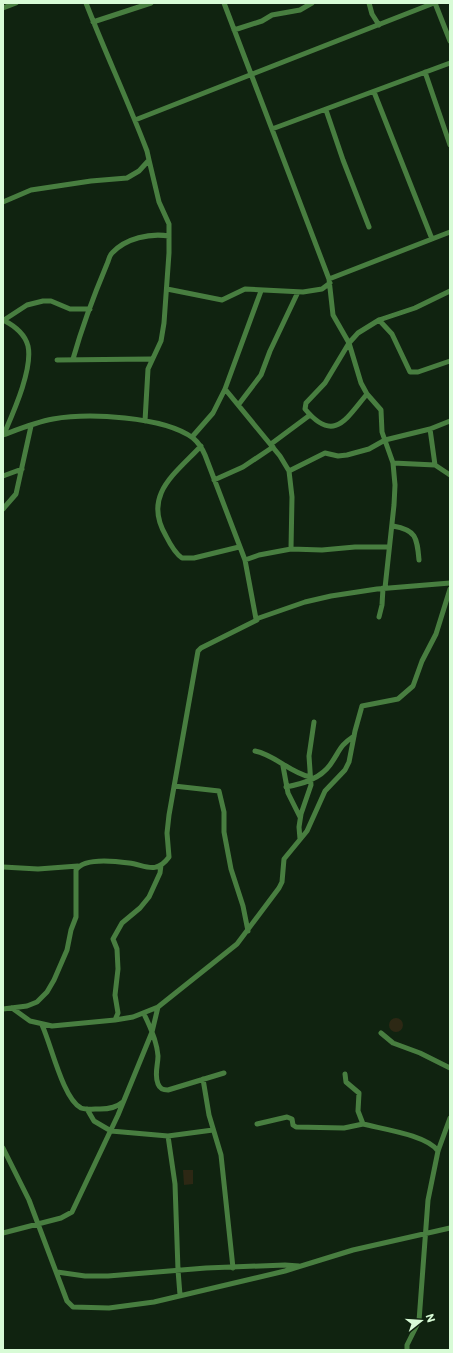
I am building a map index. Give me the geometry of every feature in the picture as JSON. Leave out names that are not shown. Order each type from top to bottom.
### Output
[{"type":"street","points":[[3,8],[16,3]]},
{"type":"street","points":[[86,3],[96,30],[111,60],[147,150],[159,202],[169,224],[167,289],[163,332],[158,347],[151,359],[146,382],[145,421]]},
{"type":"street","points":[[93,22],[151,3]]},
{"type":"street","points":[[224,3],[330,281],[331,311],[349,344],[357,373],[367,394],[382,410],[382,432],[393,463],[395,485],[393,526],[388,547],[382,605],[379,617]]},
{"type":"street","points":[[234,30],[262,21],[272,15],[300,10],[312,3]]},
{"type":"street","points":[[369,3],[372,14],[379,25]]},
{"type":"street","points":[[135,120],[434,3],[450,41]]},
{"type":"street","points":[[272,129],[450,63]]},
{"type":"street","points":[[425,72],[450,145]]},
{"type":"street","points":[[374,92],[432,239]]},
{"type":"street","points":[[326,110],[343,160],[369,227]]},
{"type":"street","points":[[3,202],[31,190],[91,181],[127,178],[139,171],[149,160]]},
{"type":"street","points":[[167,289],[222,300],[245,289],[298,292],[322,289],[330,281],[450,232]]},
{"type":"street","points":[[73,359],[101,277],[114,251],[127,243],[147,236],[159,234],[169,236]]},
{"type":"street","points":[[192,437],[213,413],[225,389],[261,291]]},
{"type":"street","points":[[239,404],[261,375],[270,351],[298,292]]},
{"type":"street","points":[[367,394],[341,423],[333,428],[324,426],[305,409],[306,402],[325,383],[349,344],[358,333],[379,320],[415,308],[450,292]]},
{"type":"street","points":[[3,435],[25,376],[28,346],[22,334],[3,320],[26,305],[43,301],[51,301],[70,309],[90,309]]},
{"type":"street","points":[[379,320],[392,334],[410,372],[418,372],[450,361]]},
{"type":"street","points":[[58,360],[151,359]]},
{"type":"street","points":[[225,389],[239,404],[272,446],[289,471],[292,497],[291,549]]},
{"type":"street","points":[[214,480],[243,467],[310,415]]},
{"type":"street","points":[[3,435],[53,419],[96,416],[145,421],[192,437],[201,446],[245,560],[252,605],[257,620]]},
{"type":"street","points":[[289,471],[325,453],[338,456],[347,455],[369,449],[385,440],[430,429],[450,421]]},
{"type":"street","points":[[3,509],[16,494],[31,426]]},
{"type":"street","points":[[430,429],[435,465]]},
{"type":"street","points":[[201,446],[161,490],[157,504],[160,525],[167,539],[182,558],[194,558],[239,547]]},
{"type":"street","points":[[393,463],[435,465],[450,475]]},
{"type":"street","points":[[3,476],[22,469]]},
{"type":"street","points":[[393,526],[405,528],[412,532],[418,545],[419,560]]},
{"type":"street","points":[[245,560],[291,549],[322,550],[355,547],[388,547]]},
{"type":"street","points":[[115,1020],[118,1012],[115,995],[118,969],[117,949],[113,939],[122,923],[140,908],[149,897],[160,873],[161,865],[168,857],[168,825],[198,651],[201,648],[257,620],[305,602],[331,596],[384,588],[450,583]]},
{"type":"street","points":[[12,1008],[30,1021],[42,1025],[52,1026],[115,1020],[144,1014],[158,1007],[232,949],[248,931],[279,888],[282,882],[284,859],[307,831],[325,791],[345,770],[349,762],[362,706],[366,704],[381,704],[398,699],[413,686],[422,661],[436,634],[450,589]]},
{"type":"street","points":[[300,839],[300,817],[311,788],[309,756],[314,722]]},
{"type":"street","points":[[286,787],[303,784],[310,778],[326,770],[340,747],[354,736]]},
{"type":"street","points":[[255,751],[269,756],[283,766],[310,778]]},
{"type":"street","points":[[283,766],[286,787],[300,817]]},
{"type":"street","points":[[174,786],[219,791],[224,812],[224,832],[231,869],[243,906],[248,931]]},
{"type":"street","points":[[3,867],[38,868],[78,866],[82,863],[98,861],[130,863],[146,868],[161,865]]},
{"type":"street","points":[[3,1009],[27,1006],[37,1002],[47,992],[54,980],[67,950],[71,930],[76,917],[76,870],[78,866]]},
{"type":"street","points":[[3,1232],[66,1216],[72,1212],[123,1102],[152,1032],[158,1007]]},
{"type":"street","points":[[144,1014],[152,1032],[158,1054],[156,1080],[163,1090],[168,1090],[224,1073]]},
{"type":"street","points":[[42,1025],[69,1094],[81,1108],[113,1108],[123,1102]]},
{"type":"street","points":[[381,1034],[393,1043],[420,1053],[450,1068]]},
{"type":"street","points":[[345,1074],[346,1082],[358,1093],[358,1111],[363,1124]]},
{"type":"street","points":[[203,1079],[213,1130],[223,1168],[233,1268]]},
{"type":"street","points":[[87,1109],[94,1121],[110,1131],[168,1136],[213,1130]]},
{"type":"street","points":[[257,1124],[287,1117],[292,1119],[294,1127],[299,1128],[344,1128],[363,1124],[423,1140],[433,1145],[438,1150]]},
{"type":"street","points":[[407,1350],[419,1321],[424,1234],[428,1200],[438,1150],[450,1118]]},
{"type":"street","points":[[168,1136],[175,1184],[180,1295]]},
{"type":"street","points":[[3,1148],[18,1176],[57,1272],[67,1301],[73,1307],[84,1309],[130,1306],[180,1295],[302,1266],[353,1250],[450,1228]]},
{"type":"street","points":[[57,1272],[85,1276],[108,1276],[178,1270],[285,1264],[302,1266]]},
{"type":"shaded area","points":[[396,1018],[401,1020],[403,1025],[401,1030],[396,1032],[391,1030],[389,1025],[391,1020]]},
{"type":"shaded area","points":[[183,1170],[193,1170],[193,1184],[184,1185]]}]
